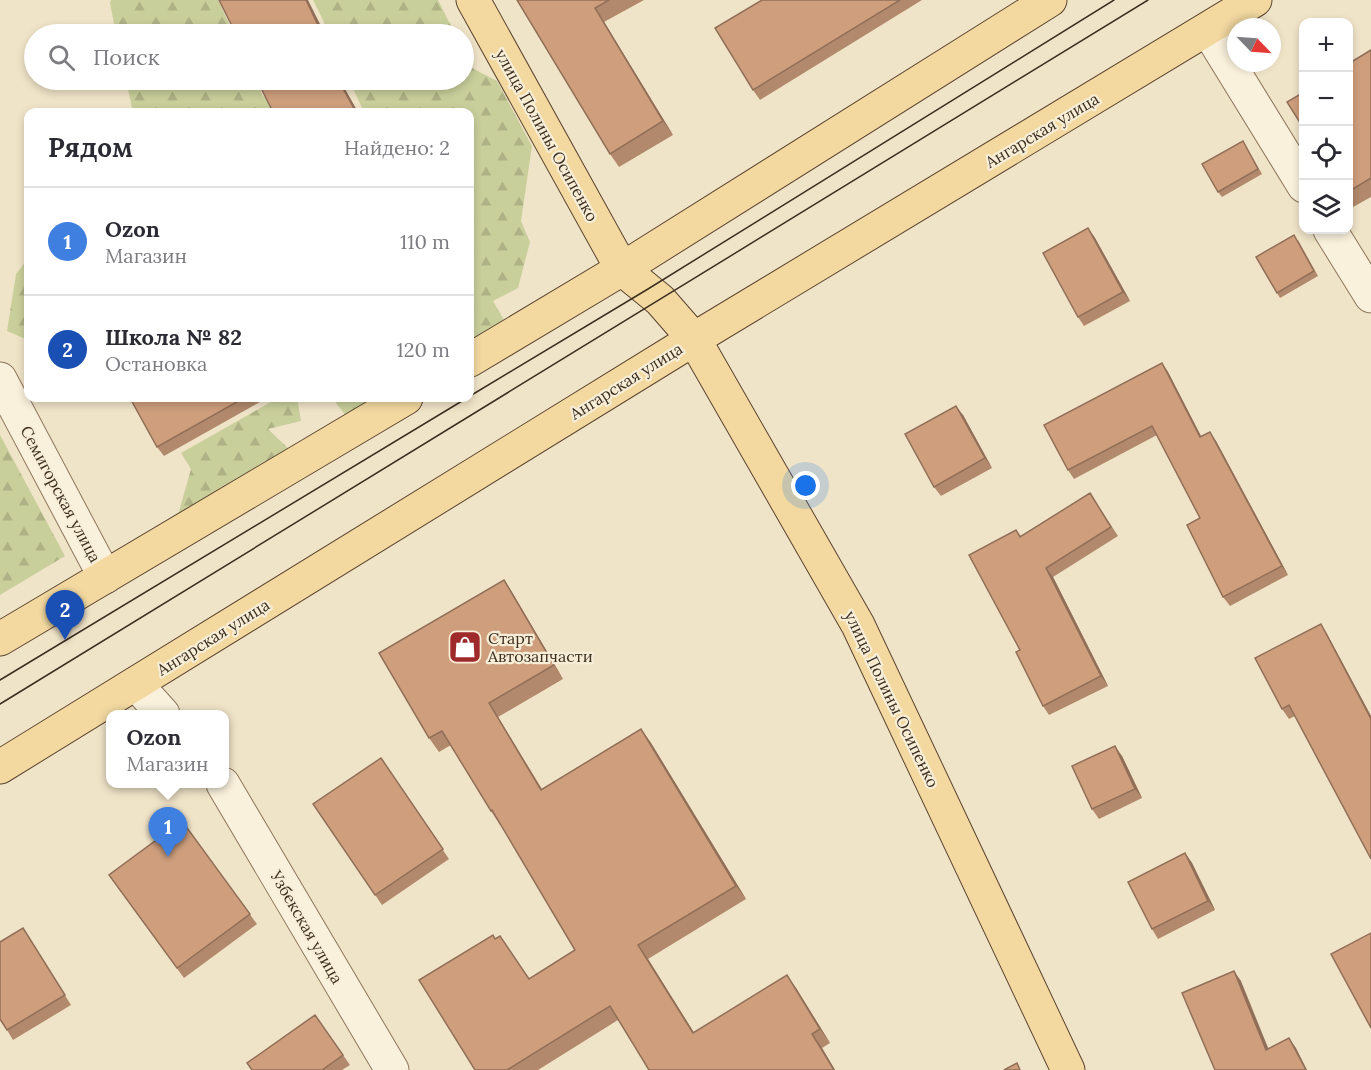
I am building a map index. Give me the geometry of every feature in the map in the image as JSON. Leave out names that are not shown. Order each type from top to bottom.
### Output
[{"type":"main road","name":"улица Полины Осипенко","points":[[473,0],[622,269],[660,300],[694,339],[858,625],[1068,1070]]},
{"type":"main road","points":[[474,358],[622,269],[1050,0]]},
{"type":"main road","name":"Ангарская улица","points":[[0,767],[694,339],[1255,0]]},
{"type":"main road","points":[[0,639],[399,402]]},
{"type":"street","points":[[1208,30],[1300,180]]},
{"type":"street","points":[[1332,234],[1371,296]]},
{"type":"street","name":"Семигорская улица","points":[[0,379],[105,577]]},
{"type":"street","points":[[136,684],[159,710]]},
{"type":"street","name":"Узбекская улица","points":[[226,788],[392,1070]]},
{"type":"green space","points":[[111,0],[218,0],[229,24],[114,24]]},
{"type":"green space","points":[[313,0],[438,0],[450,24],[325,24]]},
{"type":"green space","points":[[474,69],[497,81],[532,146],[521,221],[530,242],[518,288],[493,301],[507,325],[474,346],[474,108],[362,108],[354,90],[474,90]]},
{"type":"green space","points":[[128,90],[260,90],[263,96],[279,108],[132,108]]},
{"type":"green space","points":[[24,264],[24,338],[7,331],[16,274]]},
{"type":"green space","points":[[271,402],[298,402],[301,421],[268,429],[293,453],[176,522],[191,469],[181,453]]},
{"type":"green space","points":[[335,402],[384,402],[351,422]]},
{"type":"green space","points":[[0,435],[65,556],[0,595]]},
{"type":"building","points":[[219,0],[306,0],[317,24],[231,24]]},
{"type":"building","points":[[517,0],[609,0],[595,8],[663,121],[610,154]]},
{"type":"building","points":[[762,0],[900,0],[753,90],[715,28]]},
{"type":"building","points":[[1371,50],[1371,178],[1353,189],[1353,72],[1353,61]]},
{"type":"building","points":[[262,90],[344,90],[354,108],[271,108]]},
{"type":"building","points":[[1299,95],[1299,121],[1287,102]]},
{"type":"building","points":[[1243,141],[1258,169],[1218,192],[1202,164]]},
{"type":"building","points":[[1088,228],[1123,292],[1078,317],[1043,253]]},
{"type":"building","points":[[1294,235],[1314,271],[1277,293],[1256,257]]},
{"type":"building","points":[[1162,363],[1200,437],[1210,432],[1282,566],[1223,597],[1187,525],[1200,518],[1152,426],[1068,470],[1044,425]]},
{"type":"building","points":[[132,402],[237,402],[157,447]]},
{"type":"building","points":[[956,406],[985,458],[934,487],[905,434]]},
{"type":"building","points":[[1090,493],[1111,527],[1046,568],[1101,676],[1043,706],[1016,652],[1020,650],[969,555],[1016,530],[1020,537]]},
{"type":"building","points":[[504,580],[554,665],[489,703],[541,790],[641,729],[736,886],[638,945],[693,1033],[787,975],[820,1029],[812,1034],[834,1070],[649,1070],[610,1006],[507,1070],[475,1070],[419,980],[493,935],[495,939],[500,936],[529,979],[575,950],[442,731],[429,738],[379,653]]},
{"type":"building","points":[[1321,624],[1371,719],[1371,859],[1289,705],[1282,709],[1255,658]]},
{"type":"building","points":[[1115,746],[1135,789],[1092,809],[1072,766]]},
{"type":"building","points":[[381,758],[443,849],[375,895],[313,804]]},
{"type":"building","points":[[182,821],[250,914],[177,968],[109,875]]},
{"type":"building","points":[[1185,853],[1208,901],[1152,929],[1128,882]]},
{"type":"building","points":[[23,928],[65,995],[7,1030],[0,1019],[0,942]]},
{"type":"building","points":[[1371,933],[1371,1028],[1331,954]]},
{"type":"building","points":[[1234,971],[1266,1050],[1289,1038],[1306,1070],[1215,1070],[1182,993]]},
{"type":"building","points":[[315,1015],[343,1055],[322,1070],[252,1070],[247,1063]]},
{"type":"building","points":[[1017,1063],[1020,1070],[1004,1070]]},
{"type":"tram line","points":[[474,394],[648,289],[1114,0]]},
{"type":"tram line","points":[[0,704],[1148,0]]},
{"type":"tram line","points":[[0,680],[460,402]]},
{"type":"place","name":"Школа № 82","points":[[65,640]]},
{"type":"place","name":"Старт Автозапчасти","points":[[465,647]]},
{"type":"place","name":"Ozon","points":[[168,857]]}]
